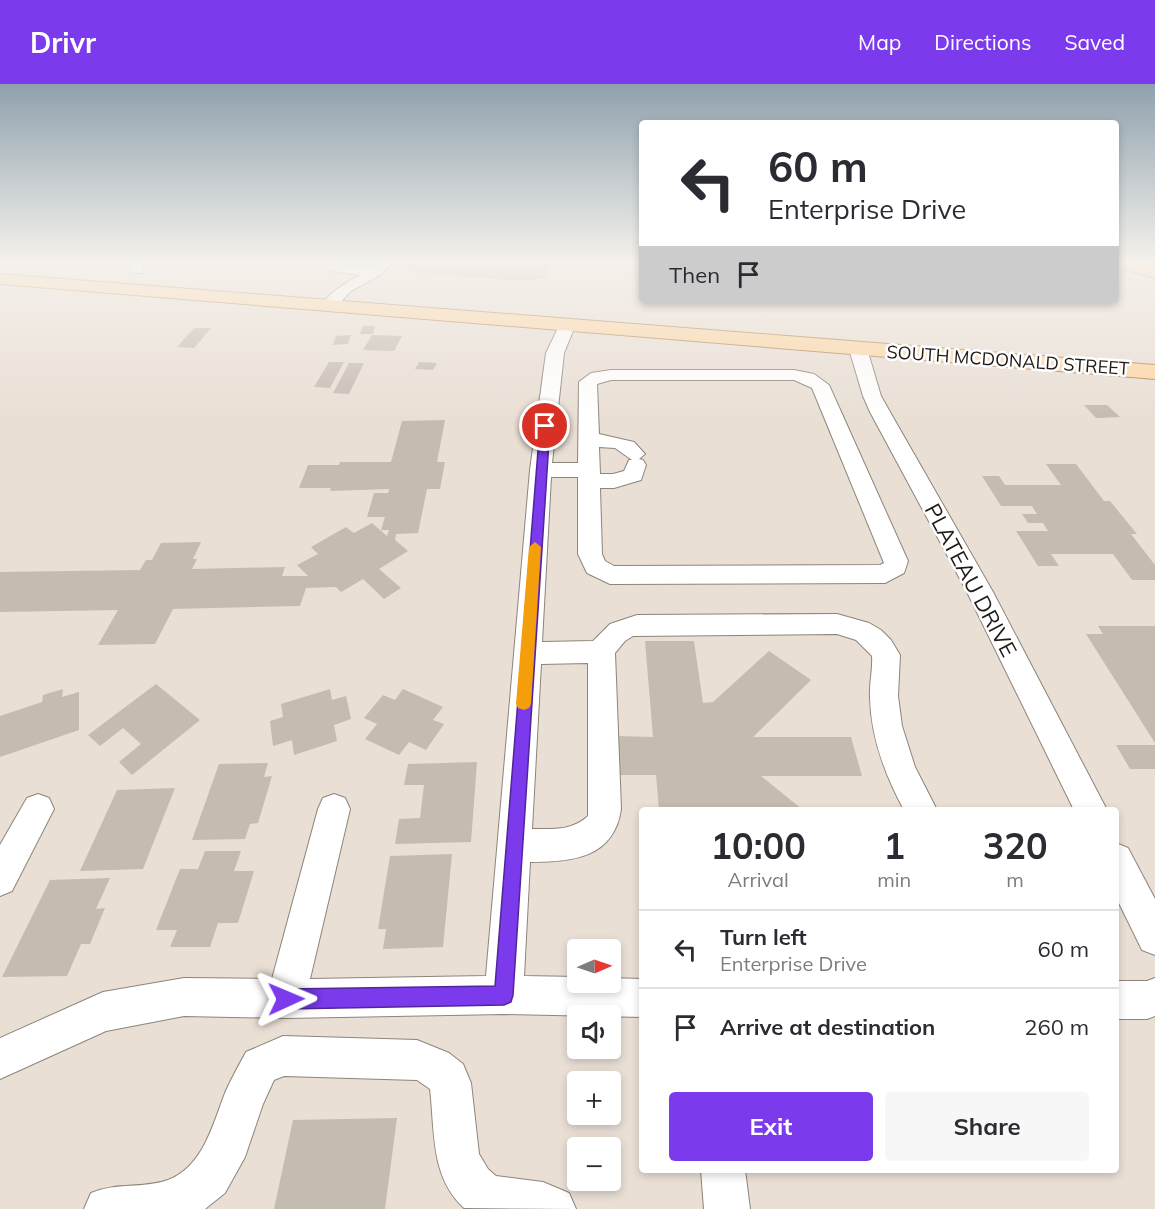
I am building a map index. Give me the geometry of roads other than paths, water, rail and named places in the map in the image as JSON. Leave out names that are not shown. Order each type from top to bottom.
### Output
[{"type":"main road","name":"SOUTH MCDONALD STREET","points":[[414,312],[1155,372]]},
{"type":"street","points":[[504,995],[541,470],[555,353],[567,326]]},
{"type":"street","name":"PLATEAU DRIVE","points":[[858,349],[866,380],[858,412],[980,592],[1088,807]]},
{"type":"street","points":[[606,375],[794,375],[808,378],[858,412],[897,561],[895,567],[885,574],[610,575],[596,567],[590,554],[588,382],[606,375]]},
{"type":"street","points":[[541,470],[624,479],[633,475],[636,460],[628,446],[589,440]]},
{"type":"street","points":[[514,845],[575,842],[591,836],[601,825],[605,809],[601,652],[609,639],[622,628],[637,625],[837,624],[863,630],[881,645],[886,655],[884,695],[888,732],[894,757],[919,807]]},
{"type":"street","points":[[527,653],[601,652]]},
{"type":"street","points":[[0,879],[38,809]]},
{"type":"street","points":[[286,999],[334,809]]},
{"type":"street","points":[[1119,866],[1155,938]]},
{"type":"street","points":[[0,1059],[103,1012],[184,997],[286,999],[504,995],[639,998]]},
{"type":"street","points":[[1119,1000],[1147,1000],[1155,997]]},
{"type":"street","points":[[107,1209],[149,1208],[181,1199],[210,1177],[230,1142],[244,1099],[260,1066],[283,1056],[417,1060],[437,1068],[449,1080],[453,1104],[454,1142],[459,1163],[471,1184],[486,1198],[553,1209]]},
{"type":"street","points":[[723,1173],[727,1209]]}]
